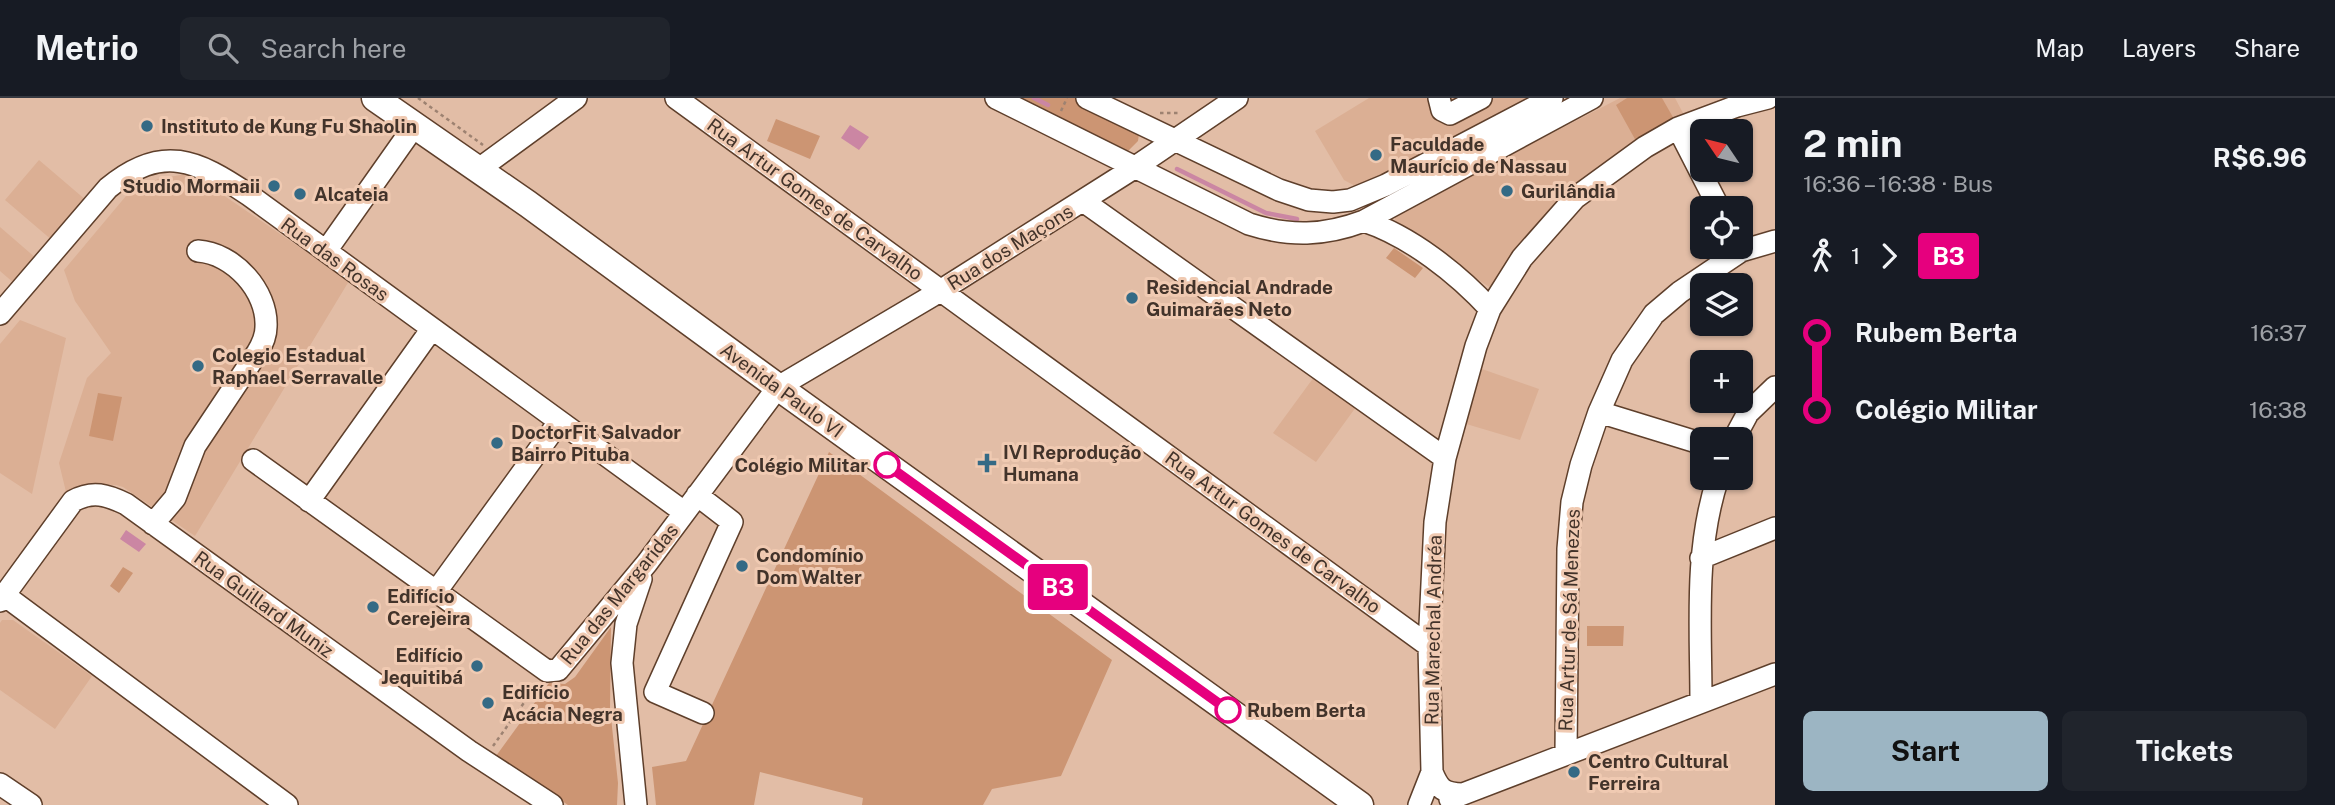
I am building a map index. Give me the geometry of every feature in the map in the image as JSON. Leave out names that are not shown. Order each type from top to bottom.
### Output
[{"type":"main road","name":"Avenida Paulo VI","points":[[374,98],[415,125],[485,160],[778,387],[1360,805]]},
{"type":"street","points":[[485,160],[576,98]]},
{"type":"street","name":"Rua Artur Gomes de Carvalho","points":[[676,98],[941,290],[1009,344],[1429,646]]},
{"type":"street","points":[[996,98],[1249,224],[1272,232],[1302,235],[1328,233],[1364,221],[1592,98]]},
{"type":"street","points":[[1087,98],[1279,190],[1309,201],[1333,202],[1350,200],[1386,185],[1552,98]]},
{"type":"street","name":"Rua dos Maçons","points":[[778,387],[916,314],[941,290],[1134,168],[1237,98]]},
{"type":"street","points":[[1439,98],[1442,110],[1450,114],[1481,98]]},
{"type":"street","name":"Rua Marechal Andréa","points":[[1419,805],[1432,772],[1429,646],[1435,522],[1445,458],[1476,346],[1490,309],[1522,258],[1575,198],[1645,147],[1678,128],[1737,106],[1768,98]]},
{"type":"street","points":[[326,251],[415,125]]},
{"type":"street","points":[[1678,128],[1713,196]]},
{"type":"street","name":"Rua das Rosas","points":[[0,314],[108,188],[136,167],[153,161],[186,163],[207,169],[249,195],[684,512]]},
{"type":"street","points":[[1083,201],[1445,458]]},
{"type":"street","points":[[1364,221],[1407,241],[1465,284],[1490,309]]},
{"type":"street","name":"Rua Artur de Sá Menezes","points":[[1753,246],[1775,241]]},
{"type":"street","points":[[153,524],[175,498],[195,446],[257,353],[264,341],[267,327],[260,301],[245,276],[223,256],[198,251]]},
{"type":"street","name":"Rua Artur de Sá Menezes","points":[[1566,753],[1567,549],[1572,502],[1581,465],[1622,360],[1654,314],[1726,259]]},
{"type":"street","points":[[309,501],[431,330]]},
{"type":"street","name":"Rua das Margaridas","points":[[253,460],[547,671],[558,670],[647,563],[778,387]]},
{"type":"street","points":[[1740,427],[1748,413],[1775,387]]},
{"type":"street","points":[[1600,412],[1690,440]]},
{"type":"street","points":[[435,593],[559,422]]},
{"type":"street","points":[[1701,702],[1701,558],[1715,490]]},
{"type":"street","name":"Rua Guillard Muniz","points":[[2,598],[73,501],[96,493],[109,496],[126,504],[483,760],[552,805]]},
{"type":"street","points":[[697,495],[732,522],[655,692],[703,713]]},
{"type":"street","points":[[1701,558],[1775,528]]},
{"type":"street","points":[[636,805],[622,663],[626,624],[647,563]]},
{"type":"street","points":[[2,598],[287,805]]},
{"type":"street","points":[[1439,805],[1566,753],[1775,674]]},
{"type":"street","points":[[1432,772],[1438,787],[1446,793],[1462,794]]},
{"type":"street","points":[[0,784],[31,805]]},
{"type":"path","points":[[418,98],[485,160]]},
{"type":"path","points":[[483,760],[547,671]]},
{"type":"shaded area","points":[[1017,98],[1075,98],[1140,127],[1138,141],[1127,152]]},
{"type":"shaded area","name":"Faculdade Maurício de Nassau","points":[[1369,98],[1535,98],[1359,188],[1344,180],[1315,131]]},
{"type":"shaded area","name":"Gurilândia","points":[[1620,98],[1675,98],[1684,115],[1597,167],[1537,225],[1494,290],[1397,227],[1394,215]]},
{"type":"shaded area","points":[[1627,98],[1662,98],[1674,119],[1636,141],[1616,105]]},
{"type":"shaded area","points":[[776,119],[820,136],[810,159],[767,141]]},
{"type":"shaded area","points":[[850,125],[869,137],[859,150],[841,138]]},
{"type":"shaded area","points":[[39,160],[87,201],[53,241],[5,200]]},
{"type":"shaded area","name":"Colegio Estadual Raphael Serravalle","points":[[191,173],[349,281],[195,536],[123,487],[94,484],[67,496],[59,463],[87,378],[111,353],[75,301],[64,270],[126,196],[158,179]]},
{"type":"shaded area","points":[[0,227],[37,259],[15,284],[0,271]]},
{"type":"shaded area","points":[[1394,248],[1423,268],[1415,278],[1386,258]]},
{"type":"shaded area","points":[[20,320],[66,338],[32,494],[0,473],[0,344]]},
{"type":"shaded area","points":[[1482,369],[1539,389],[1520,440],[1463,423]]},
{"type":"shaded area","points":[[1314,377],[1356,407],[1316,462],[1273,433]]},
{"type":"shaded area","points":[[98,393],[122,397],[113,441],[89,436]]},
{"type":"shaded area","points":[[829,452],[1112,660],[1061,776],[992,789],[983,805],[862,805],[863,798],[760,772],[754,805],[656,805],[652,767],[686,761]]},
{"type":"shaded area","points":[[126,530],[146,544],[139,552],[120,539]]},
{"type":"shaded area","points":[[123,567],[133,573],[119,593],[110,586]]},
{"type":"shaded area","points":[[2,620],[13,620],[92,676],[55,729],[0,690]]},
{"type":"shaded area","points":[[1587,626],[1624,626],[1623,646],[1587,646]]},
{"type":"shaded area","points":[[611,627],[610,708],[618,783],[617,805],[568,805],[496,756],[549,683],[565,684],[575,677]]},
{"type":"waterway","points":[[1034,98],[1048,105]]},
{"type":"waterway","points":[[1177,169],[1266,213],[1297,219]]},
{"type":"bus line","name":"B3","points":[[887,465],[1228,710]]},
{"type":"place","name":"Instituto de Kung Fu Shaolin","points":[[147,126]]},
{"type":"place","name":"Faculdade Maurício de Nassau","points":[[1376,155]]},
{"type":"place","name":"Studio Mormaii","points":[[274,186]]},
{"type":"place","name":"Gurilândia","points":[[1507,191]]},
{"type":"place","name":"Alcateia","points":[[300,194]]},
{"type":"place","name":"Residencial Andrade Guimarães Neto","points":[[1132,298]]},
{"type":"place","name":"Colegio Estadual Raphael Serravalle","points":[[198,366]]},
{"type":"place","name":"DoctorFit Salvador Bairro Pituba","points":[[497,443]]},
{"type":"place","name":"IVI Reprodução Humana","points":[[987,463]]},
{"type":"place","name":"Colégio Militar","points":[[887,465]]},
{"type":"place","name":"Condomínio Dom Walter","points":[[742,566]]},
{"type":"place","name":"Edifício Cerejeira","points":[[373,607]]},
{"type":"place","name":"Edifício Jequitibá","points":[[477,666]]},
{"type":"place","name":"Edifício Acácia Negra","points":[[488,703]]},
{"type":"place","name":"Rubem Berta","points":[[1228,710]]},
{"type":"place","name":"Centro Cultural Ferreira","points":[[1574,772]]}]
